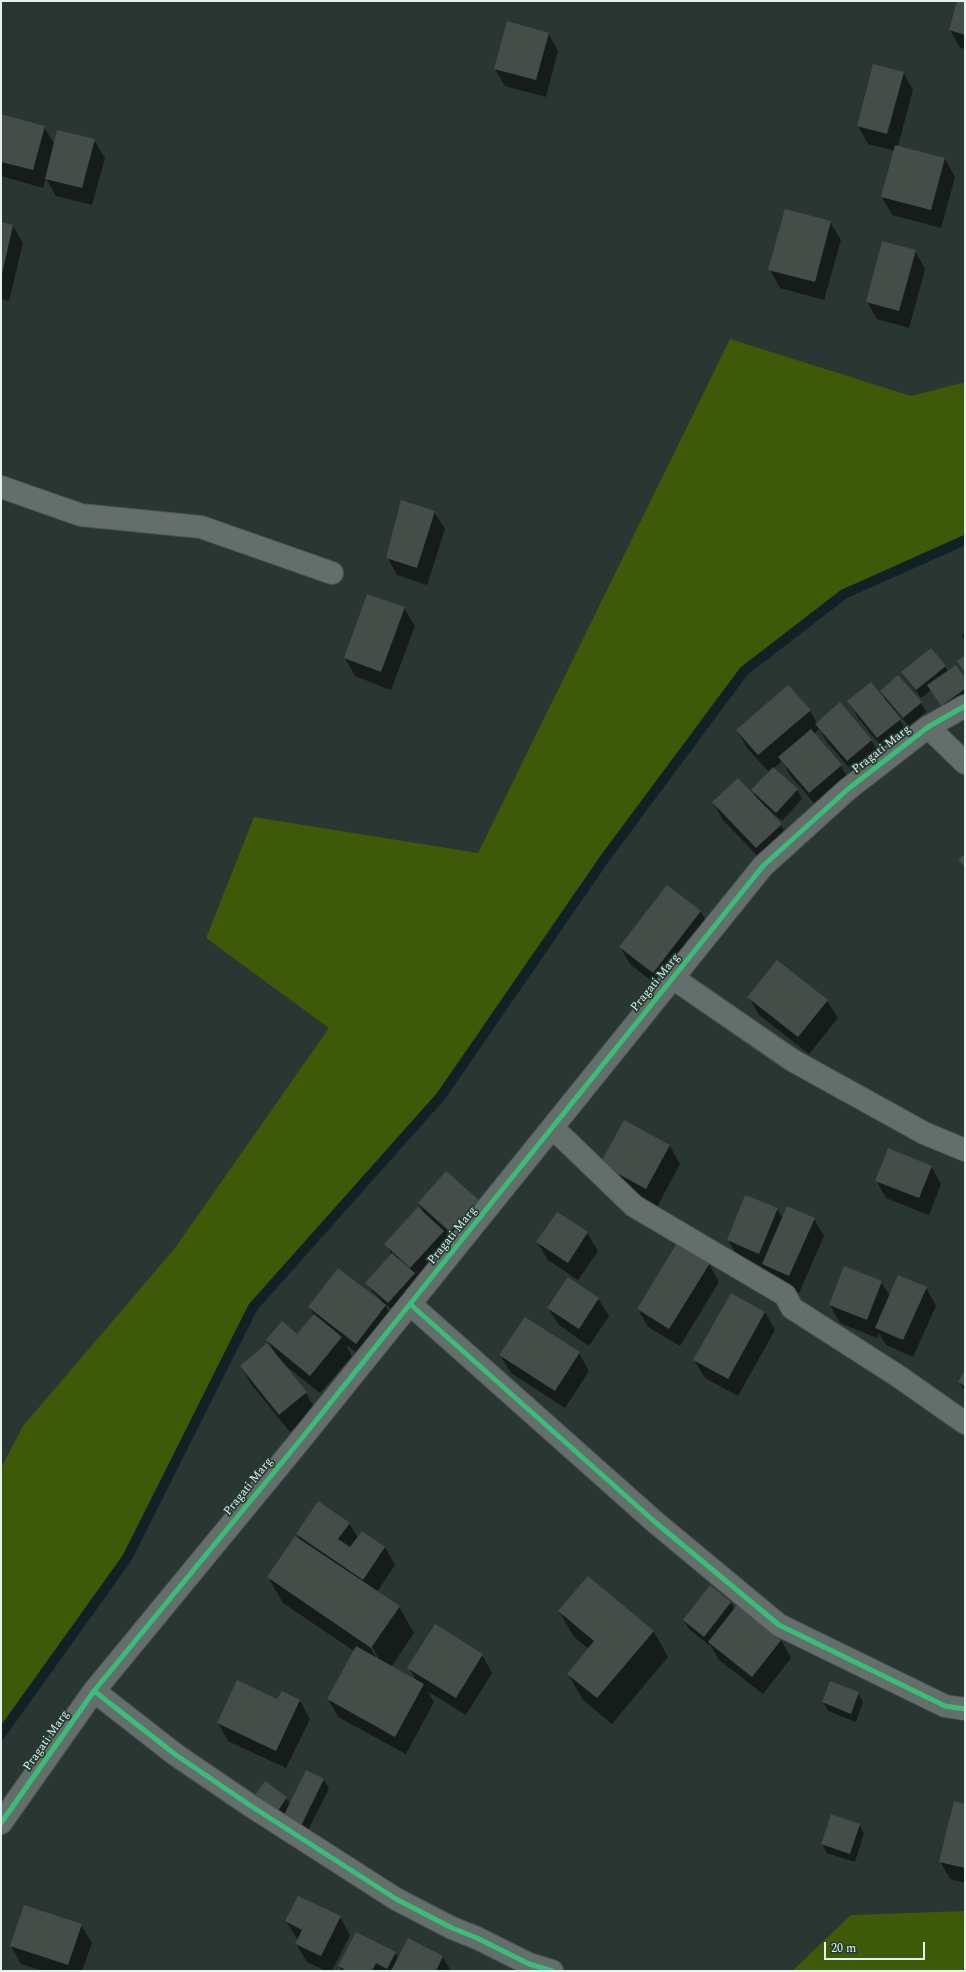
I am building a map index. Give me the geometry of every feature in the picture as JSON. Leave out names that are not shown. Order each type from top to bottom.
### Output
[{"type":"street","points":[[1,487],[81,515],[201,527],[332,573]]},
{"type":"street","name":"Pragati Marg","points":[[1,1823],[94,1691],[553,1128],[763,866],[848,789],[928,727],[965,706]]},
{"type":"street","points":[[928,727],[965,763]]},
{"type":"street","points":[[673,978],[792,1060],[924,1133],[965,1150]]},
{"type":"street","points":[[553,1128],[634,1206],[785,1295],[792,1308],[898,1376],[965,1423]]},
{"type":"street","points":[[410,1304],[655,1522],[780,1625],[945,1706],[965,1709]]},
{"type":"street","points":[[94,1691],[176,1755],[251,1806],[396,1899],[452,1928],[529,1964],[552,1971]]},
{"type":"green space","points":[[730,339],[911,396],[965,382],[965,540],[844,594],[744,671],[605,858],[441,1096],[253,1307],[127,1558],[6,1729],[1,1733],[1,1468],[23,1426],[175,1248],[329,1028],[206,938],[254,817],[478,853]]},
{"type":"green space","points":[[965,1911],[965,1969],[963,1971],[792,1971],[851,1915]]},
{"type":"building","points":[[957,1],[965,1],[965,35],[949,30]]},
{"type":"building","points":[[507,21],[549,33],[536,80],[494,69]]},
{"type":"building","points":[[873,64],[904,72],[887,134],[857,126]]},
{"type":"building","points":[[1,114],[45,126],[33,170],[1,162]]},
{"type":"building","points":[[57,130],[95,139],[82,188],[45,179]]},
{"type":"building","points":[[895,145],[945,158],[931,210],[881,197]]},
{"type":"building","points":[[785,209],[831,221],[815,282],[768,270]]},
{"type":"building","points":[[1,222],[13,225],[2,274],[1,274]]},
{"type":"building","points":[[882,241],[916,250],[899,311],[866,302]]},
{"type":"building","points":[[401,500],[435,511],[417,568],[386,558]]},
{"type":"building","points":[[367,594],[405,607],[381,672],[344,658]]},
{"type":"building","points":[[931,648],[946,666],[916,690],[901,672]]},
{"type":"building","points":[[965,655],[965,673],[957,661]]},
{"type":"building","points":[[956,665],[965,678],[965,689],[941,706],[927,685]]},
{"type":"building","points":[[898,675],[922,702],[903,718],[880,691]]},
{"type":"building","points":[[871,682],[901,719],[877,738],[847,701]]},
{"type":"building","points":[[788,685],[811,710],[758,755],[736,730]]},
{"type":"building","points":[[840,702],[872,740],[847,761],[815,724]]},
{"type":"building","points":[[811,729],[842,765],[809,793],[778,757]]},
{"type":"building","points":[[773,767],[798,789],[776,813],[751,790]]},
{"type":"building","points":[[738,778],[782,824],[756,848],[712,802]]},
{"type":"building","points":[[965,854],[965,867],[958,860]]},
{"type":"building","points":[[667,885],[701,911],[653,973],[619,947]]},
{"type":"building","points":[[777,960],[828,1000],[798,1037],[747,997]]},
{"type":"building","points":[[624,1120],[670,1145],[646,1189],[600,1164]]},
{"type":"building","points":[[888,1148],[932,1166],[919,1198],[875,1181]]},
{"type":"building","points":[[446,1171],[479,1200],[450,1232],[418,1203]]},
{"type":"building","points":[[745,1195],[778,1208],[759,1254],[727,1240]]},
{"type":"building","points":[[787,1206],[815,1218],[789,1276],[762,1264]]},
{"type":"building","points":[[418,1207],[444,1231],[410,1268],[384,1244]]},
{"type":"building","points":[[557,1212],[588,1232],[568,1263],[536,1242]]},
{"type":"building","points":[[677,1243],[710,1263],[669,1329],[637,1309]]},
{"type":"building","points":[[392,1253],[415,1273],[388,1303],[365,1283]]},
{"type":"building","points":[[844,1266],[882,1281],[867,1320],[829,1305]]},
{"type":"building","points":[[338,1268],[386,1305],[356,1344],[308,1307]]},
{"type":"building","points":[[898,1275],[927,1287],[903,1340],[875,1328]]},
{"type":"building","points":[[568,1277],[599,1298],[579,1329],[547,1308]]},
{"type":"building","points":[[731,1293],[765,1312],[728,1379],[693,1360]]},
{"type":"building","points":[[314,1314],[342,1337],[310,1376],[266,1340],[282,1321],[297,1334]]},
{"type":"building","points":[[525,1317],[580,1352],[555,1391],[499,1355]]},
{"type":"building","points":[[267,1343],[307,1392],[279,1415],[240,1366]]},
{"type":"building","points":[[965,1370],[965,1386],[958,1382]]},
{"type":"building","points":[[318,1501],[350,1523],[338,1539],[350,1547],[362,1531],[385,1547],[363,1580],[296,1534]]},
{"type":"building","points":[[295,1536],[400,1606],[371,1648],[267,1577]]},
{"type":"building","points":[[588,1576],[654,1631],[597,1698],[567,1674],[594,1641],[558,1611]]},
{"type":"building","points":[[710,1585],[731,1602],[704,1637],[683,1620]]},
{"type":"building","points":[[737,1605],[782,1639],[752,1677],[708,1642]]},
{"type":"building","points":[[435,1624],[483,1654],[456,1698],[407,1668]]},
{"type":"building","points":[[356,1646],[424,1684],[395,1737],[327,1699]]},
{"type":"building","points":[[237,1680],[277,1699],[282,1691],[300,1700],[276,1751],[217,1723]]},
{"type":"building","points":[[830,1681],[859,1692],[851,1714],[822,1702]]},
{"type":"building","points":[[306,1770],[324,1779],[300,1828],[282,1819]]},
{"type":"building","points":[[265,1781],[287,1797],[278,1811],[255,1795]]},
{"type":"building","points":[[954,1801],[965,1804],[965,1868],[939,1862]]},
{"type":"building","points":[[831,1814],[860,1824],[850,1854],[821,1844]]},
{"type":"building","points":[[298,1896],[341,1916],[321,1956],[295,1944],[302,1930],[285,1921]]},
{"type":"building","points":[[24,1905],[82,1924],[68,1965],[10,1946]]},
{"type":"building","points":[[356,1932],[396,1952],[387,1969],[376,1963],[372,1971],[347,1971],[338,1966]]},
{"type":"building","points":[[408,1938],[443,1956],[436,1971],[391,1971]]},
{"type":"waterway","points":[[1,1734],[127,1558],[253,1307],[441,1096],[605,858],[744,671],[844,594],[965,540]]},
{"type":"cycle path","points":[[1,1823],[94,1691],[298,1443],[763,866],[848,789],[928,727],[965,706]]},
{"type":"cycle path","points":[[410,1304],[655,1522],[779,1625],[945,1706],[965,1709]]},
{"type":"cycle path","points":[[94,1691],[176,1755],[251,1806],[396,1899],[452,1928],[477,1938],[529,1964],[552,1971]]}]
